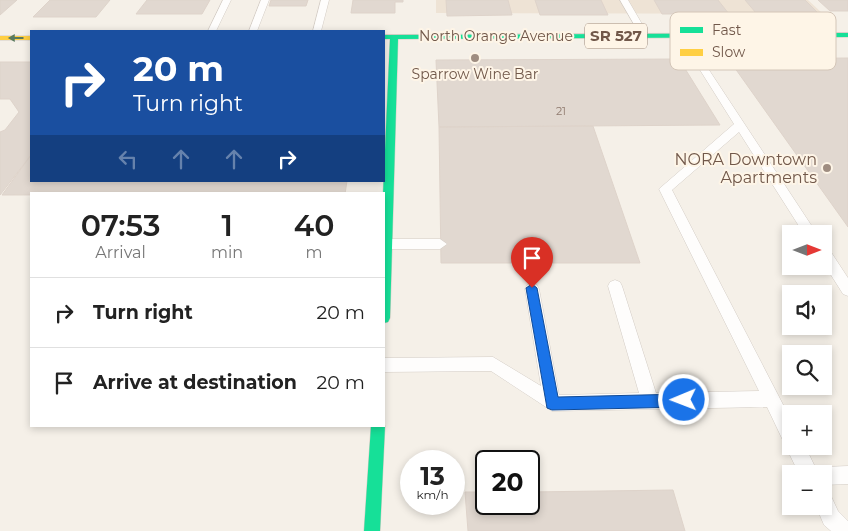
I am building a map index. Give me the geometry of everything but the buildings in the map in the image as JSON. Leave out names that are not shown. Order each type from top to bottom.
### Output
[{"type":"main road","name":"North Orange Avenue","points":[[389,37],[670,35]]},
{"type":"main road","points":[[385,293],[389,37]]},
{"type":"main road","points":[[0,38],[30,38]]},
{"type":"main road","points":[[372,531],[378,427]]},
{"type":"lane","points":[[212,30],[227,0]]},
{"type":"lane","points":[[253,30],[266,0]]},
{"type":"lane","points":[[317,30],[325,0]]},
{"type":"lane","points":[[624,0],[645,36]]},
{"type":"lane","points":[[705,70],[805,225]]},
{"type":"lane","points":[[740,125],[665,189],[782,420]]},
{"type":"lane","points":[[387,244],[440,244]]},
{"type":"lane","points":[[832,266],[848,290]]},
{"type":"lane","points":[[615,286],[650,401]]},
{"type":"lane","points":[[532,288],[552,404]]},
{"type":"lane","points":[[385,365],[493,364],[552,404],[771,399]]},
{"type":"lane","points":[[832,476],[848,475]]},
{"type":"lane","points":[[830,515],[846,531]]},
{"type":"shaded area","points":[[436,0],[808,0],[821,12],[670,12],[670,14],[436,13]]},
{"type":"traffic: fast","points":[[836,35],[848,35]]},
{"type":"traffic: fast","points":[[385,37],[670,36]]},
{"type":"traffic: fast","points":[[385,290],[394,37]]},
{"type":"traffic: fast","points":[[372,531],[378,427]]},
{"type":"traffic: slow","points":[[0,38],[30,38]]},
{"type":"place","name":"Sparrow Wine Bar","points":[[475,58]]},
{"type":"place","name":"NORA Downtown Apartments","points":[[827,168]]},
{"type":"route","points":[[532,288],[552,404],[684,400]]}]
